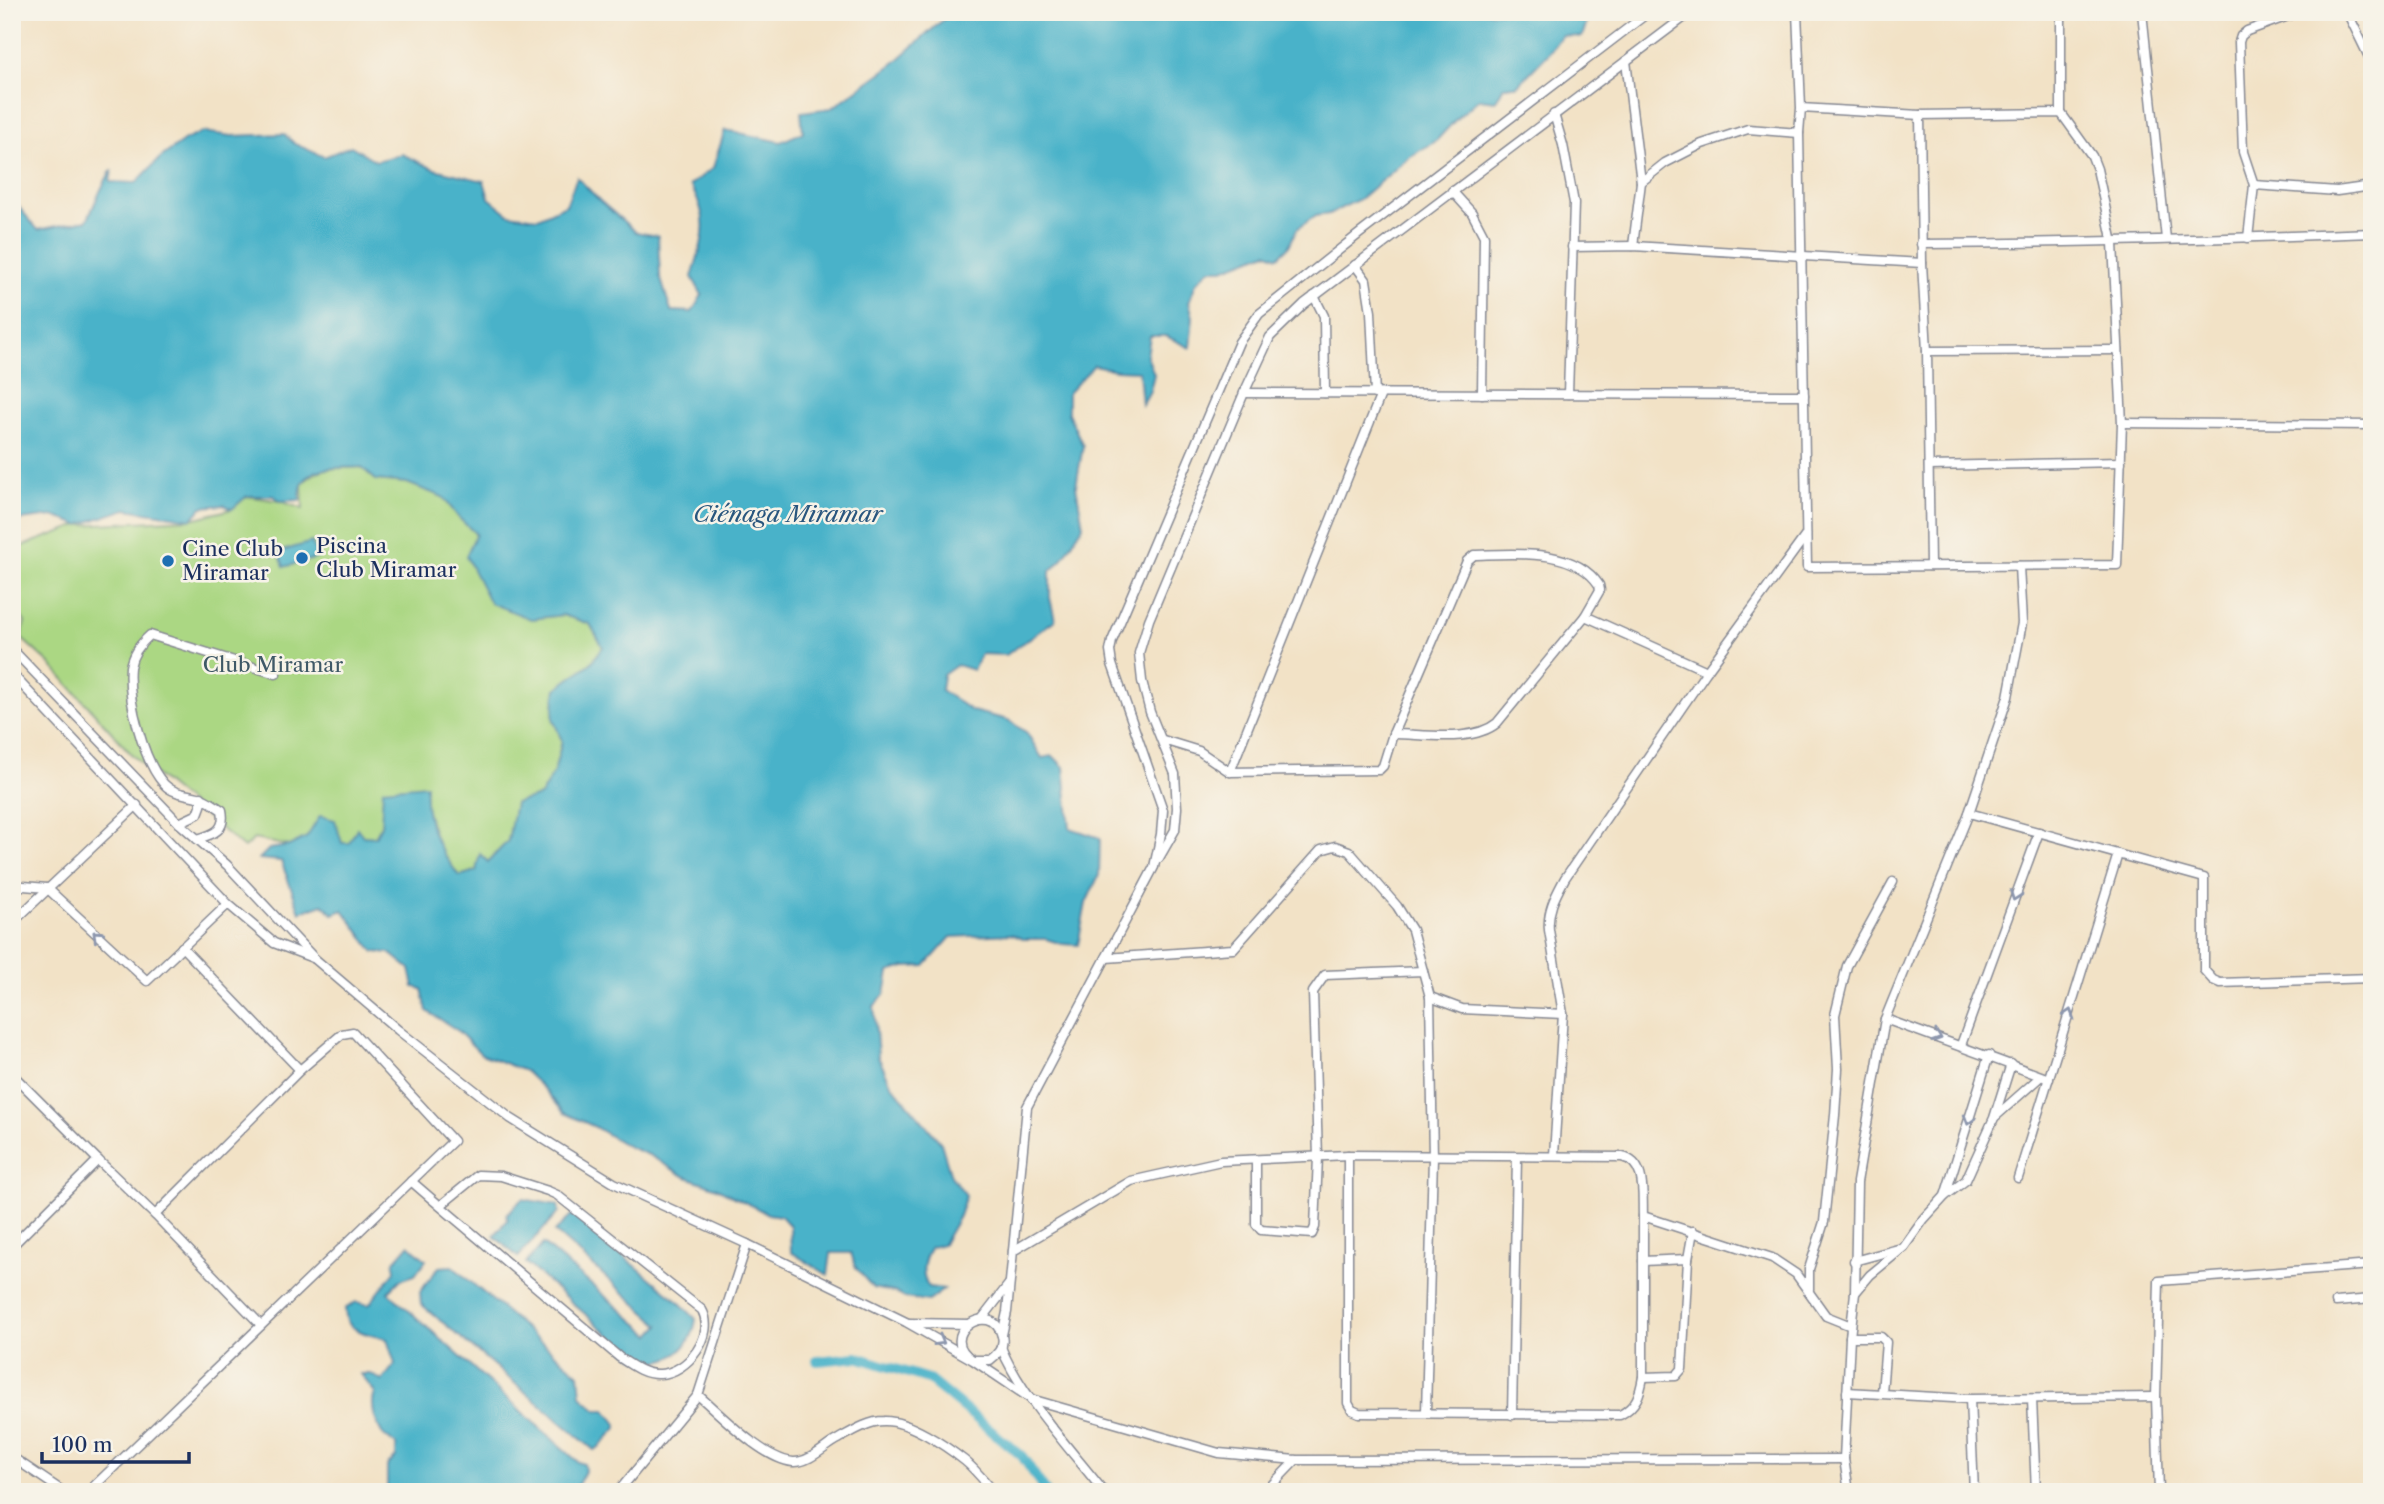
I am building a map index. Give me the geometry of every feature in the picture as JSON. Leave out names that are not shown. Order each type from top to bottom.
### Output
[{"type":"street","points":[[1154,867],[1163,810],[1112,664],[1110,651],[1239,342],[1259,314],[1649,12]]},
{"type":"street","points":[[12,649],[179,822],[227,865],[316,959],[398,1030],[510,1118],[614,1183],[906,1322],[973,1360],[990,1360],[1001,1348],[1027,1107],[1175,830],[1177,808],[1174,774],[1150,712],[1142,681],[1139,653],[1149,620],[1270,337],[1314,296],[1354,265],[1691,12]]},
{"type":"street","points":[[1797,12],[1801,108],[1799,133],[1807,567],[2117,565],[2122,423],[2113,243],[2092,156],[2061,113],[2061,12]]},
{"type":"street","points":[[2142,12],[2166,239]]},
{"type":"street","points":[[2248,238],[2254,185],[2243,152],[2239,42],[2247,31],[2271,24],[2278,15],[2299,12]]},
{"type":"street","points":[[2347,12],[2372,63]]},
{"type":"street","points":[[1626,61],[1641,182],[1633,246]]},
{"type":"street","points":[[1801,108],[1920,115],[2061,113]]},
{"type":"street","points":[[1555,114],[1574,203],[1568,394]]},
{"type":"street","points":[[1920,115],[1930,566]]},
{"type":"street","points":[[1641,182],[1665,163],[1702,144],[1748,129],[1799,133]]},
{"type":"street","points":[[2254,185],[2337,191],[2372,186]]},
{"type":"street","points":[[1452,191],[1472,213],[1484,236],[1482,394]]},
{"type":"street","points":[[1921,244],[2113,243],[2372,233]]},
{"type":"street","points":[[1573,247],[1633,246],[1922,263]]},
{"type":"street","points":[[1230,772],[1378,394],[1366,279],[1354,265]]},
{"type":"street","points":[[1314,296],[1324,316],[1325,393]]},
{"type":"street","points":[[1927,351],[2118,350]]},
{"type":"street","points":[[1244,393],[1804,395]]},
{"type":"street","points":[[2122,423],[2372,425]]},
{"type":"street","points":[[1928,466],[2121,463]]},
{"type":"street","points":[[1554,1155],[1563,1014],[1548,919],[1554,898],[1707,671],[1806,534]]},
{"type":"street","points":[[1163,740],[1199,751],[1230,772],[1379,770],[1383,766],[1393,734],[1470,557],[1534,554],[1553,556],[1580,568],[1600,585],[1600,590],[1585,616],[1487,732],[1474,735],[1393,734]]},
{"type":"street","points":[[1849,1492],[1844,1459],[1855,1293],[1857,1182],[1885,1018],[1969,813],[2008,696],[2022,623],[2019,566]]},
{"type":"street","points":[[1585,616],[1707,671]]},
{"type":"street","points":[[197,839],[214,834],[221,828],[224,820],[222,810],[201,797],[176,793],[164,785],[145,753],[137,724],[130,666],[142,642],[150,635],[276,674]]},
{"type":"street","points":[[12,674],[228,904],[274,943],[316,959]]},
{"type":"street","points":[[179,822],[198,814],[201,797]]},
{"type":"street","points":[[12,923],[137,805]]},
{"type":"street","points":[[1969,813],[2204,878],[2204,970],[2213,981],[2220,983],[2361,977],[2372,980]]},
{"type":"street","points":[[1961,1045],[2039,832]]},
{"type":"street","points":[[1106,958],[1233,949],[1321,850],[1335,846],[1349,850],[1397,906],[1412,930],[1430,997],[1433,1157],[1426,1412]]},
{"type":"street","points":[[2018,1178],[2044,1078],[2118,854]]},
{"type":"street","points":[[1809,1292],[1809,1269],[1824,1222],[1835,1115],[1838,1069],[1835,1015],[1847,966],[1893,882]]},
{"type":"street","points":[[12,885],[47,888],[147,981],[228,904]]},
{"type":"street","points":[[182,947],[300,1070]]},
{"type":"street","points":[[1256,1160],[1256,1224],[1261,1230],[1312,1234],[1315,1227],[1318,1157],[1313,992],[1325,975],[1423,971]]},
{"type":"street","points":[[1430,997],[1462,1009],[1563,1014]]},
{"type":"street","points":[[1885,1018],[1989,1055],[2044,1078]]},
{"type":"street","points":[[88,1492],[453,1140],[354,1031],[342,1034],[300,1070],[155,1215]]},
{"type":"street","points":[[1945,1196],[1989,1055]]},
{"type":"street","points":[[1855,1293],[1870,1275],[1904,1247],[1945,1196],[1966,1180],[1994,1118],[2011,1064]]},
{"type":"street","points":[[12,1074],[155,1215],[261,1325]]},
{"type":"street","points":[[1994,1118],[2044,1078]]},
{"type":"street","points":[[1013,1251],[1131,1181],[1222,1161],[1348,1155],[1554,1155],[1629,1158],[1640,1171],[1643,1216],[1643,1377],[1640,1396],[1630,1410],[1620,1415],[1359,1413],[1352,1410],[1348,1403],[1348,1155]]},
{"type":"street","points":[[1512,1415],[1517,1157]]},
{"type":"street","points":[[12,1246],[98,1160]]},
{"type":"street","points":[[411,1181],[440,1206],[619,1357],[637,1369],[663,1375],[685,1364],[699,1348],[706,1331],[707,1319],[702,1310],[557,1195],[501,1176],[478,1175],[440,1206]]},
{"type":"street","points":[[1643,1216],[1772,1258],[1796,1274],[1826,1316],[1851,1326]]},
{"type":"street","points":[[1643,1377],[1676,1376],[1682,1369],[1688,1259],[1693,1231]]},
{"type":"street","points":[[618,1492],[698,1395],[747,1244]]},
{"type":"street","points":[[1854,1261],[1904,1247]]},
{"type":"street","points":[[1643,1261],[1688,1259]]},
{"type":"street","points":[[2158,1492],[2156,1396],[2160,1280],[2372,1265]]},
{"type":"street","points":[[982,1319],[1010,1282]]},
{"type":"street","points":[[2336,1302],[2372,1299]]},
{"type":"street","points":[[906,1322],[968,1324],[982,1319],[991,1321],[1002,1336]]},
{"type":"street","points":[[968,1324],[960,1343],[967,1356],[1031,1399],[1219,1453],[1296,1460],[1844,1459]]},
{"type":"street","points":[[1850,1337],[1881,1337],[1886,1342],[1882,1393]]},
{"type":"street","points":[[1001,1348],[1031,1399],[1104,1492]]},
{"type":"street","points":[[1847,1392],[1970,1399],[2156,1396]]},
{"type":"street","points":[[698,1395],[764,1451],[779,1459],[795,1462],[811,1457],[862,1427],[885,1421],[900,1423],[929,1437],[966,1462],[994,1492]]},
{"type":"street","points":[[1970,1399],[1974,1492]]},
{"type":"street","points":[[2032,1399],[2036,1492]]},
{"type":"street","points":[[12,1457],[64,1492]]},
{"type":"street","points":[[1265,1492],[1296,1460]]},
{"type":"green space","name":"Club Miramar","points":[[361,467],[376,480],[407,483],[443,497],[476,534],[531,619],[563,615],[590,624],[603,647],[591,663],[556,689],[553,718],[562,741],[554,772],[540,796],[516,803],[508,841],[488,862],[480,855],[476,871],[459,876],[438,846],[425,806],[426,786],[381,826],[375,837],[363,836],[349,844],[307,837],[289,846],[254,839],[244,848],[133,756],[51,665],[21,638],[25,622],[12,605],[12,550],[79,525],[192,519],[232,509],[246,496],[280,501],[303,509],[302,484],[309,477],[323,470]]},
{"type":"water","name":"Ciénaga Miramar","points":[[944,12],[1590,12],[1582,37],[1562,35],[1517,86],[1504,86],[1496,101],[1479,99],[1436,141],[1409,157],[1360,199],[1329,214],[1315,216],[1297,229],[1289,246],[1278,257],[1267,252],[1223,269],[1210,269],[1196,283],[1189,302],[1193,317],[1190,348],[1166,336],[1150,336],[1147,356],[1154,374],[1150,391],[1142,405],[1139,371],[1094,365],[1068,393],[1068,413],[1083,446],[1076,486],[1083,526],[1061,561],[1050,571],[1050,598],[1055,620],[1006,655],[981,654],[973,670],[957,665],[943,675],[941,690],[972,711],[1008,720],[1027,733],[1042,758],[1053,756],[1064,767],[1070,828],[1100,838],[1099,875],[1086,903],[1078,945],[1046,939],[1023,939],[1011,934],[951,937],[925,966],[905,967],[889,972],[885,994],[874,1006],[878,1057],[891,1084],[941,1143],[951,1176],[966,1195],[959,1216],[943,1244],[931,1247],[926,1257],[924,1277],[928,1287],[944,1289],[929,1301],[905,1298],[894,1292],[873,1288],[856,1268],[851,1253],[831,1253],[828,1275],[791,1252],[790,1226],[781,1216],[768,1214],[717,1188],[684,1176],[649,1155],[564,1113],[525,1071],[481,1054],[457,1030],[427,1011],[422,989],[414,987],[410,969],[390,953],[374,952],[343,910],[333,914],[323,904],[300,912],[281,861],[259,859],[269,849],[289,846],[307,837],[320,816],[335,820],[342,843],[349,843],[357,828],[363,836],[375,837],[381,826],[383,789],[426,785],[430,823],[445,855],[459,876],[476,871],[480,854],[488,862],[508,841],[515,803],[540,796],[554,772],[562,741],[553,718],[556,689],[591,663],[603,647],[590,624],[563,615],[531,619],[490,603],[466,556],[476,534],[443,497],[407,483],[376,480],[361,467],[329,468],[314,472],[302,485],[300,500],[280,501],[274,496],[247,496],[232,509],[224,505],[202,507],[192,519],[126,509],[79,525],[53,516],[12,521],[12,199],[38,230],[87,220],[112,170],[110,182],[136,183],[160,158],[185,140],[202,132],[232,136],[284,134],[295,144],[324,157],[351,146],[376,161],[402,154],[434,169],[484,181],[489,198],[509,214],[538,218],[566,205],[577,177],[636,232],[658,236],[660,276],[671,311],[692,312],[702,295],[692,277],[702,241],[703,220],[690,185],[713,168],[725,130],[781,142],[803,132],[801,112],[832,108],[893,64],[944,19]]},
{"type":"water","points":[[312,542],[317,558],[284,567],[279,552]]},
{"type":"water","points":[[522,1199],[558,1205],[559,1212],[518,1257],[494,1236],[508,1219],[506,1215]]},
{"type":"water","points":[[572,1214],[678,1301],[696,1319],[694,1330],[677,1354],[659,1361],[635,1358],[526,1263],[543,1244],[651,1335],[660,1325],[555,1232]]},
{"type":"water","points":[[409,1245],[426,1260],[415,1275],[400,1280],[388,1292],[578,1462],[584,1464],[585,1471],[574,1492],[387,1492],[387,1466],[396,1457],[396,1445],[379,1428],[373,1408],[375,1393],[361,1374],[371,1374],[382,1381],[395,1364],[387,1339],[353,1328],[347,1320],[345,1309],[356,1302],[369,1305],[395,1271],[394,1262]]},
{"type":"water","points":[[452,1266],[579,1374],[581,1396],[597,1410],[606,1410],[617,1424],[617,1428],[598,1448],[594,1450],[421,1304],[420,1292],[439,1267]]},
{"type":"waterway","points":[[817,1361],[857,1357],[928,1379],[1022,1456],[1046,1492]]},
{"type":"place","name":"Piscina Club Miramar","points":[[302,558]]},
{"type":"place","name":"Cine Club Miramar","points":[[168,561]]}]
